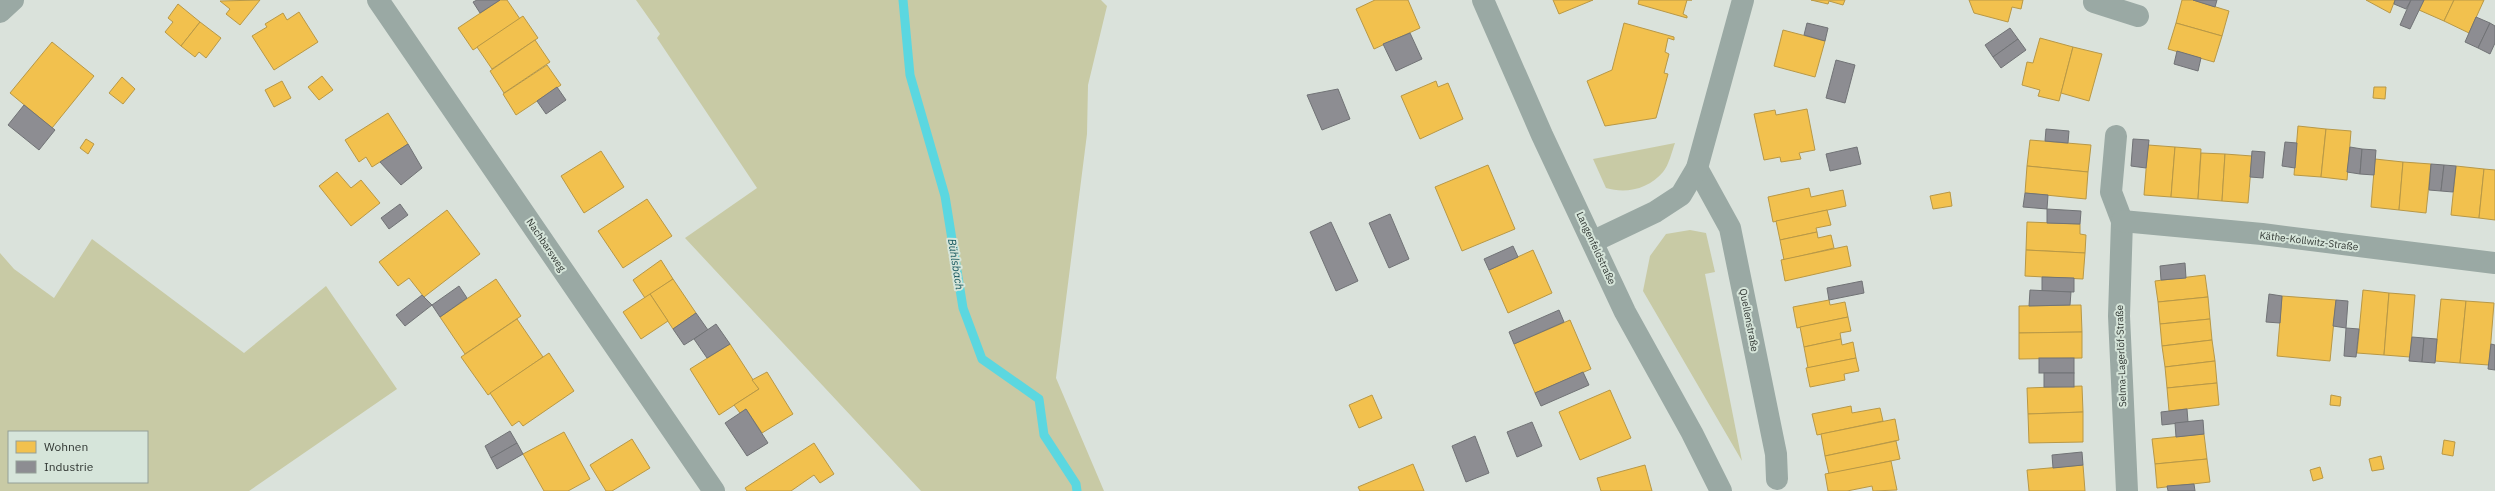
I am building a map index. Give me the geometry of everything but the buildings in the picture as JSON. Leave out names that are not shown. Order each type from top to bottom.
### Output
[{"type":"street","points":[[0,12],[13,0]]},
{"type":"street","name":"Nachbarsweg","points":[[378,0],[714,491]]},
{"type":"street","name":"Langenfeldstraße","points":[[1483,0],[1542,135],[1594,241],[1625,312],[1692,433],[1720,491]]},
{"type":"street","points":[[1594,241],[1655,212],[1681,195],[1697,168],[1743,0]]},
{"type":"street","points":[[2095,0],[2094,2],[2138,16]]},
{"type":"street","points":[[2116,136],[2111,192],[2122,221]]},
{"type":"street","name":"Quellenstraße","points":[[1697,168],[1730,228],[1776,454],[1777,479]]},
{"type":"street","name":"Käthe-Kollwitz-Straße","points":[[2122,221],[2262,234],[2495,263]]},
{"type":"street","name":"Selma-Lagerlöf-Straße","points":[[2122,221],[2119,316],[2127,491]]},
{"type":"green space","points":[[636,0],[1101,0],[1107,6],[1088,85],[1087,134],[1056,378],[1104,491],[921,491],[685,238],[757,188],[657,38],[660,34]]},
{"type":"green space","points":[[1675,143],[1669,162],[1663,172],[1651,183],[1637,189],[1614,190],[1606,188],[1593,159]]},
{"type":"green space","points":[[1690,230],[1706,233],[1715,272],[1705,274],[1742,461],[1643,291],[1650,256],[1666,234]]},
{"type":"green space","points":[[92,239],[244,353],[326,286],[397,389],[249,491],[0,491],[0,253],[14,269],[54,298]]},
{"type":"waterway","name":"Bühlsbach","points":[[903,0],[910,75],[945,196],[963,308],[982,359],[1039,399],[1044,435],[1076,484],[1077,491]]}]
